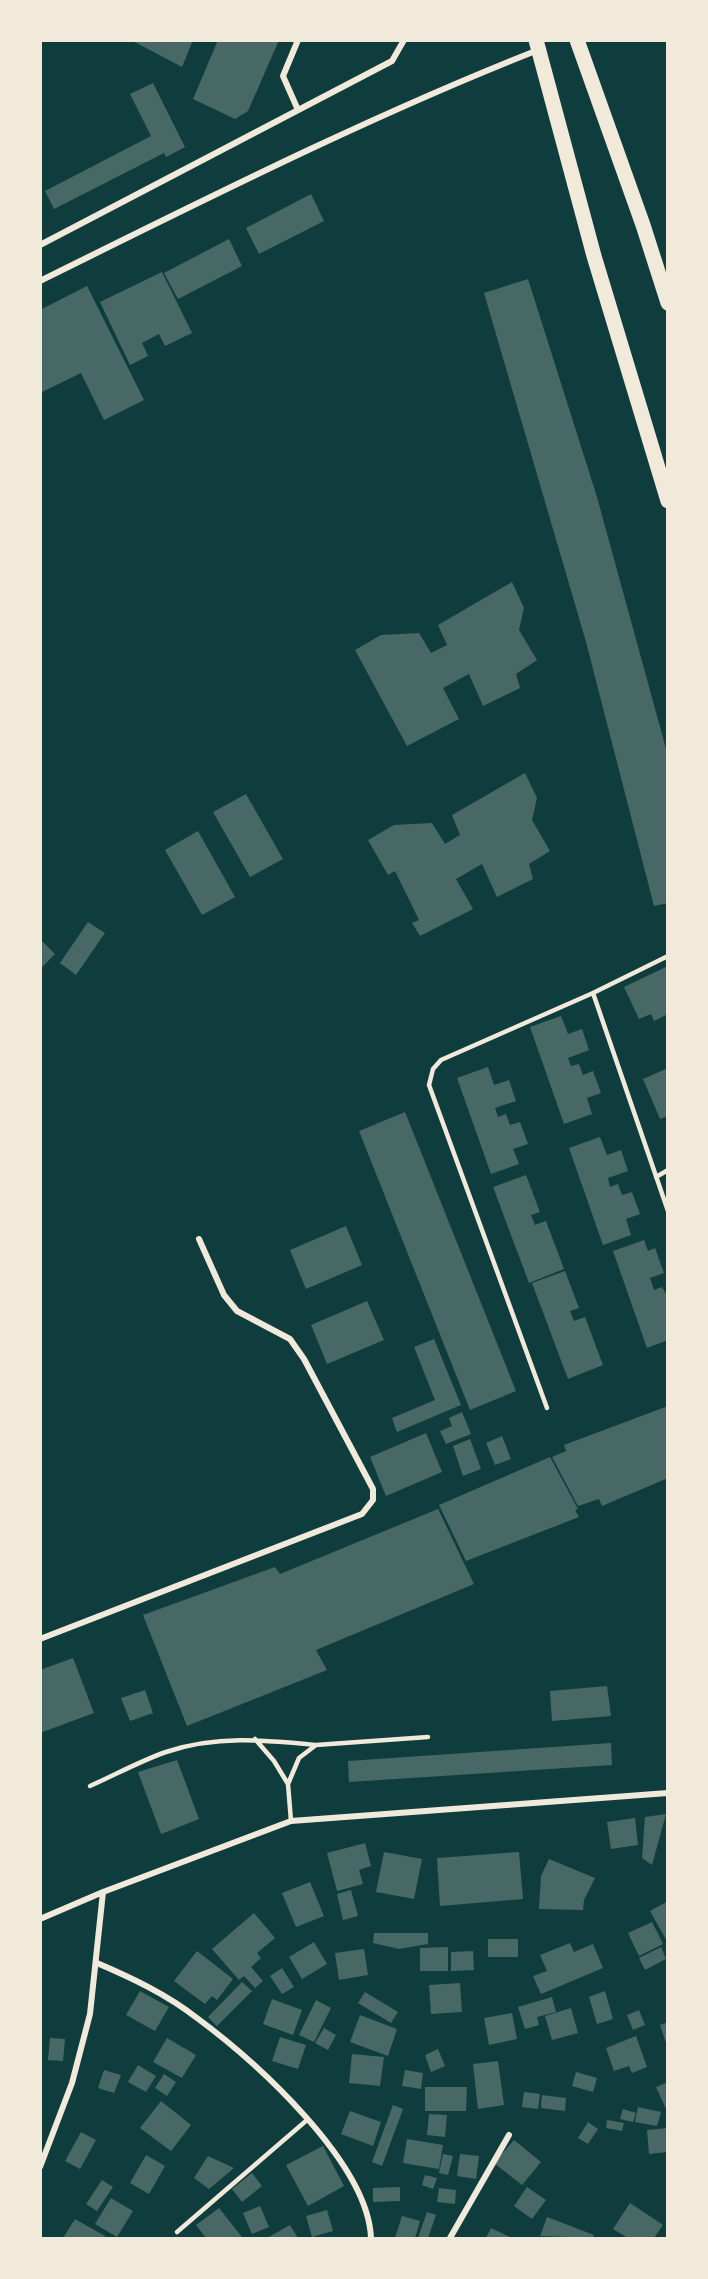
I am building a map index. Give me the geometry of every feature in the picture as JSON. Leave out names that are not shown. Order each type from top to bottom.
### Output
[{"type":"main road","points":[[577,40],[643,225],[668,303]]},
{"type":"main road","points":[[537,45],[594,256],[668,501]]},
{"type":"street","points":[[298,40],[283,76],[298,110]]},
{"type":"street","points":[[40,245],[392,61],[404,40]]},
{"type":"street","points":[[40,280],[206,199],[537,45]]},
{"type":"street","points":[[40,1639],[362,1514],[373,1500],[373,1489],[304,1359],[291,1339],[248,1319],[237,1311],[224,1295],[199,1239]]},
{"type":"street","points":[[40,1919],[103,1892],[291,1821],[668,1793]]},
{"type":"street","points":[[40,2167],[72,2083],[90,2014],[103,1892]]},
{"type":"street","points":[[97,1963],[144,1984],[196,2017],[255,2065],[332,2149],[357,2187],[371,2238]]},
{"type":"street","points":[[450,2238],[509,2135]]},
{"type":"lane","points":[[547,1408],[429,1085],[433,1069],[441,1060],[593,993],[668,956]]},
{"type":"lane","points":[[593,993],[668,1211]]},
{"type":"lane","points":[[656,1177],[668,1170]]},
{"type":"lane","points":[[90,1786],[166,1752],[216,1741],[255,1739],[316,1745],[428,1737]]},
{"type":"lane","points":[[255,1739],[274,1761],[288,1784],[291,1821]]},
{"type":"lane","points":[[288,1784],[299,1758],[316,1745]]},
{"type":"lane","points":[[177,2232],[250,2166],[307,2120]]},
{"type":"building","points":[[131,40],[193,40],[182,67]]},
{"type":"building","points":[[218,40],[279,40],[248,111],[235,119],[193,99]]},
{"type":"building","points":[[153,83],[185,147],[166,157],[164,153],[54,209],[45,191],[151,136],[130,94]]},
{"type":"building","points":[[311,194],[324,221],[259,254],[246,228]]},
{"type":"building","points":[[229,239],[242,266],[178,299],[164,273]]},
{"type":"building","points":[[162,272],[192,333],[165,346],[159,334],[142,343],[148,356],[130,365],[100,302]]},
{"type":"building","points":[[528,279],[597,497],[668,756],[668,903],[654,906],[586,642],[484,293]]},
{"type":"building","points":[[87,286],[144,400],[104,420],[81,373],[40,393],[40,310]]},
{"type":"building","points":[[512,582],[524,608],[519,630],[537,660],[516,674],[520,688],[483,706],[469,674],[443,688],[459,719],[407,746],[355,650],[381,635],[419,633],[431,653],[447,645],[438,625]]},
{"type":"building","points":[[525,773],[537,798],[532,820],[550,851],[529,864],[533,879],[497,897],[482,864],[456,879],[473,909],[420,936],[412,923],[419,920],[395,871],[388,875],[368,840],[394,825],[432,823],[445,844],[460,835],[452,815]]},
{"type":"building","points":[[246,794],[283,859],[250,877],[213,812]]},
{"type":"building","points":[[198,831],[235,897],[202,915],[165,850]]},
{"type":"building","points":[[88,922],[105,933],[76,975],[60,963]]},
{"type":"building","points":[[40,939],[55,954],[40,969]]},
{"type":"building","points":[[668,966],[668,1014],[654,1021],[651,1014],[639,1019],[624,987]]},
{"type":"building","points":[[561,1016],[568,1034],[582,1029],[589,1050],[568,1058],[571,1066],[579,1064],[583,1075],[593,1071],[601,1093],[587,1098],[592,1114],[564,1124],[530,1027]]},
{"type":"building","points":[[488,1067],[494,1085],[509,1080],[516,1101],[495,1108],[498,1117],[506,1114],[510,1125],[520,1122],[528,1144],[513,1149],[519,1164],[491,1174],[457,1078]]},
{"type":"building","points":[[668,1068],[668,1116],[660,1119],[643,1079]]},
{"type":"building","points":[[405,1112],[516,1391],[470,1410],[359,1131]]},
{"type":"building","points":[[600,1137],[607,1155],[621,1150],[628,1171],[608,1178],[610,1187],[618,1184],[622,1195],[632,1192],[640,1214],[626,1219],[631,1235],[603,1245],[569,1148]]},
{"type":"building","points":[[526,1175],[540,1212],[531,1215],[535,1225],[546,1221],[564,1269],[529,1283],[493,1187]]},
{"type":"building","points":[[346,1226],[362,1265],[306,1289],[290,1250]]},
{"type":"building","points":[[644,1240],[648,1251],[655,1248],[664,1273],[650,1278],[654,1290],[662,1287],[668,1298],[668,1340],[647,1348],[613,1251]]},
{"type":"building","points":[[565,1271],[579,1308],[570,1311],[574,1321],[585,1317],[603,1365],[568,1379],[532,1283]]},
{"type":"building","points":[[367,1301],[384,1340],[327,1364],[311,1325]]},
{"type":"building","points":[[434,1339],[461,1405],[397,1432],[392,1418],[435,1400],[414,1347]]},
{"type":"building","points":[[668,1406],[668,1478],[602,1506],[599,1499],[578,1506],[552,1457],[566,1451],[564,1445]]},
{"type":"building","points":[[462,1412],[471,1434],[446,1444],[440,1431],[452,1426],[449,1418]]},
{"type":"building","points":[[426,1433],[442,1472],[386,1496],[370,1457]]},
{"type":"building","points":[[502,1436],[511,1459],[495,1465],[486,1443]]},
{"type":"building","points":[[470,1439],[481,1469],[463,1476],[453,1446]]},
{"type":"building","points":[[550,1457],[578,1509],[575,1510],[579,1517],[466,1561],[439,1505]]},
{"type":"building","points":[[438,1509],[474,1584],[316,1650],[327,1670],[187,1726],[143,1615],[275,1567],[280,1574]]},
{"type":"building","points":[[73,1658],[94,1713],[40,1733],[40,1670]]},
{"type":"building","points":[[607,1686],[611,1716],[552,1721],[550,1691]]},
{"type":"building","points":[[145,1690],[153,1713],[130,1721],[121,1698]]},
{"type":"building","points":[[611,1743],[612,1765],[349,1782],[348,1761]]},
{"type":"building","points":[[177,1760],[199,1819],[161,1834],[138,1772]]},
{"type":"building","points":[[666,1814],[652,1865],[642,1858],[645,1817]]},
{"type":"building","points":[[635,1818],[638,1845],[611,1849],[607,1822]]},
{"type":"building","points":[[365,1843],[371,1866],[359,1870],[363,1884],[337,1891],[327,1853]]},
{"type":"building","points":[[384,1852],[422,1859],[414,1899],[376,1892]]},
{"type":"building","points":[[519,1852],[523,1899],[440,1906],[437,1858]]},
{"type":"building","points":[[549,1859],[595,1878],[584,1900],[583,1910],[539,1909],[541,1876]]},
{"type":"building","points":[[310,1882],[324,1916],[296,1927],[282,1893]]},
{"type":"building","points":[[351,1890],[358,1916],[343,1920],[337,1894]]},
{"type":"building","points":[[668,1901],[668,1943],[650,1911]]},
{"type":"building","points":[[254,1913],[275,1938],[257,1953],[261,1958],[251,1967],[263,1981],[255,1988],[244,1976],[239,1980],[212,1949]]},
{"type":"building","points":[[652,1922],[663,1944],[639,1956],[628,1933]]},
{"type":"building","points":[[374,1933],[428,1933],[428,1944],[399,1949],[373,1943]]},
{"type":"building","points":[[488,1939],[518,1939],[518,1957],[488,1957]]},
{"type":"building","points":[[314,1942],[327,1964],[302,1979],[289,1957]]},
{"type":"building","points":[[570,1943],[574,1952],[593,1944],[603,1968],[541,1994],[533,1976],[547,1971],[540,1955]]},
{"type":"building","points":[[448,1947],[448,1971],[420,1971],[420,1948]]},
{"type":"building","points":[[661,1947],[666,1959],[645,1970],[639,1958]]},
{"type":"building","points":[[364,1949],[368,1975],[339,1980],[335,1953]]},
{"type":"building","points":[[197,1951],[233,1979],[217,2000],[212,1996],[205,2004],[174,1981]]},
{"type":"building","points":[[473,1951],[474,1970],[451,1971],[451,1952]]},
{"type":"building","points":[[282,1968],[294,1987],[282,1994],[270,1976]]},
{"type":"building","points":[[242,1982],[252,1991],[217,2026],[208,2017]]},
{"type":"building","points":[[460,1983],[462,2012],[431,2014],[429,1985]]},
{"type":"building","points":[[140,1991],[169,2007],[155,2031],[126,2015]]},
{"type":"building","points":[[605,1991],[613,2019],[597,2024],[589,1997]]},
{"type":"building","points":[[365,1992],[398,2012],[391,2023],[358,2003]]},
{"type":"building","points":[[552,1997],[556,2012],[537,2017],[539,2025],[525,2029],[518,2007]]},
{"type":"building","points":[[272,1999],[302,2010],[293,2035],[263,2024]]},
{"type":"building","points":[[316,2000],[331,2008],[314,2042],[299,2035]]},
{"type":"building","points":[[571,2008],[578,2033],[552,2040],[545,2016]]},
{"type":"building","points":[[639,2010],[645,2025],[633,2030],[627,2015]]},
{"type":"building","points":[[512,2013],[517,2039],[489,2045],[484,2018]]},
{"type":"building","points":[[360,2015],[397,2029],[388,2056],[350,2042]]},
{"type":"building","points":[[668,2022],[668,2046],[667,2046],[660,2025]]},
{"type":"building","points":[[324,2028],[336,2035],[328,2050],[315,2043]]},
{"type":"building","points":[[636,2036],[647,2067],[632,2073],[629,2066],[614,2071],[606,2048]]},
{"type":"building","points":[[280,2037],[306,2045],[298,2069],[272,2061]]},
{"type":"building","points":[[50,2038],[65,2039],[63,2061],[48,2060]]},
{"type":"building","points":[[167,2038],[196,2055],[182,2078],[153,2062]]},
{"type":"building","points":[[438,2049],[445,2066],[431,2072],[425,2055]]},
{"type":"building","points":[[352,2054],[384,2057],[380,2086],[349,2083]]},
{"type":"building","points":[[498,2061],[504,2105],[478,2109],[473,2064]]},
{"type":"building","points":[[138,2065],[156,2076],[146,2092],[128,2082]]},
{"type":"building","points":[[104,2070],[121,2075],[114,2093],[98,2088]]},
{"type":"building","points":[[405,2070],[423,2073],[421,2089],[402,2086]]},
{"type":"building","points":[[576,2072],[597,2078],[593,2092],[572,2086]]},
{"type":"building","points":[[164,2074],[176,2082],[167,2096],[155,2088]]},
{"type":"building","points":[[668,2082],[668,2113],[656,2087]]},
{"type":"building","points":[[425,2087],[467,2087],[466,2111],[425,2111]]},
{"type":"building","points":[[524,2092],[540,2094],[538,2109],[522,2107]]},
{"type":"building","points":[[542,2095],[566,2098],[565,2111],[541,2108]]},
{"type":"building","points":[[161,2101],[191,2125],[171,2151],[140,2128]]},
{"type":"building","points":[[393,2105],[403,2109],[382,2166],[372,2162]]},
{"type":"building","points":[[638,2107],[661,2112],[657,2126],[635,2122]]},
{"type":"building","points":[[623,2109],[636,2113],[633,2122],[620,2119]]},
{"type":"building","points":[[350,2111],[381,2122],[373,2146],[341,2134]]},
{"type":"building","points":[[429,2114],[447,2115],[445,2137],[427,2135]]},
{"type":"building","points":[[607,2120],[624,2123],[622,2131],[606,2128]]},
{"type":"building","points":[[588,2122],[598,2129],[588,2144],[578,2138]]},
{"type":"building","points":[[668,2128],[668,2152],[649,2154],[647,2130]]},
{"type":"building","points":[[81,2132],[96,2140],[80,2169],[65,2161]]},
{"type":"building","points":[[407,2139],[443,2145],[439,2169],[403,2163]]},
{"type":"building","points":[[514,2140],[541,2162],[522,2185],[494,2163]]},
{"type":"building","points":[[323,2146],[344,2186],[308,2206],[286,2165]]},
{"type":"building","points":[[443,2154],[453,2156],[448,2175],[439,2173]]},
{"type":"building","points":[[460,2154],[479,2156],[476,2179],[457,2176]]},
{"type":"building","points":[[146,2155],[165,2166],[149,2194],[130,2183]]},
{"type":"building","points":[[208,2156],[234,2168],[209,2189],[194,2178]]},
{"type":"building","points":[[252,2173],[262,2186],[242,2202],[232,2189]]},
{"type":"building","points":[[425,2175],[437,2178],[433,2189],[422,2185]]},
{"type":"building","points":[[102,2180],[113,2187],[97,2211],[86,2204]]},
{"type":"building","points":[[400,2187],[400,2201],[373,2202],[373,2188]]},
{"type":"building","points":[[527,2187],[546,2200],[532,2219],[514,2206]]},
{"type":"building","points":[[439,2188],[456,2190],[455,2204],[437,2202]]},
{"type":"building","points":[[111,2198],[133,2211],[117,2237],[95,2224]]},
{"type":"building","points":[[630,2203],[663,2225],[654,2238],[628,2238],[613,2229]]},
{"type":"building","points":[[260,2206],[269,2227],[252,2234],[243,2213]]},
{"type":"building","points":[[219,2208],[241,2238],[206,2238],[196,2225]]},
{"type":"building","points":[[327,2210],[333,2231],[312,2237],[306,2216]]},
{"type":"building","points":[[427,2212],[436,2215],[428,2238],[418,2238]]},
{"type":"building","points":[[402,2216],[420,2221],[415,2238],[395,2238]]},
{"type":"building","points":[[547,2217],[594,2235],[593,2238],[540,2236]]},
{"type":"building","points":[[75,2219],[105,2236],[104,2238],[63,2238]]},
{"type":"building","points":[[290,2225],[298,2238],[267,2238]]},
{"type":"building","points":[[491,2228],[510,2237],[486,2238]]}]
